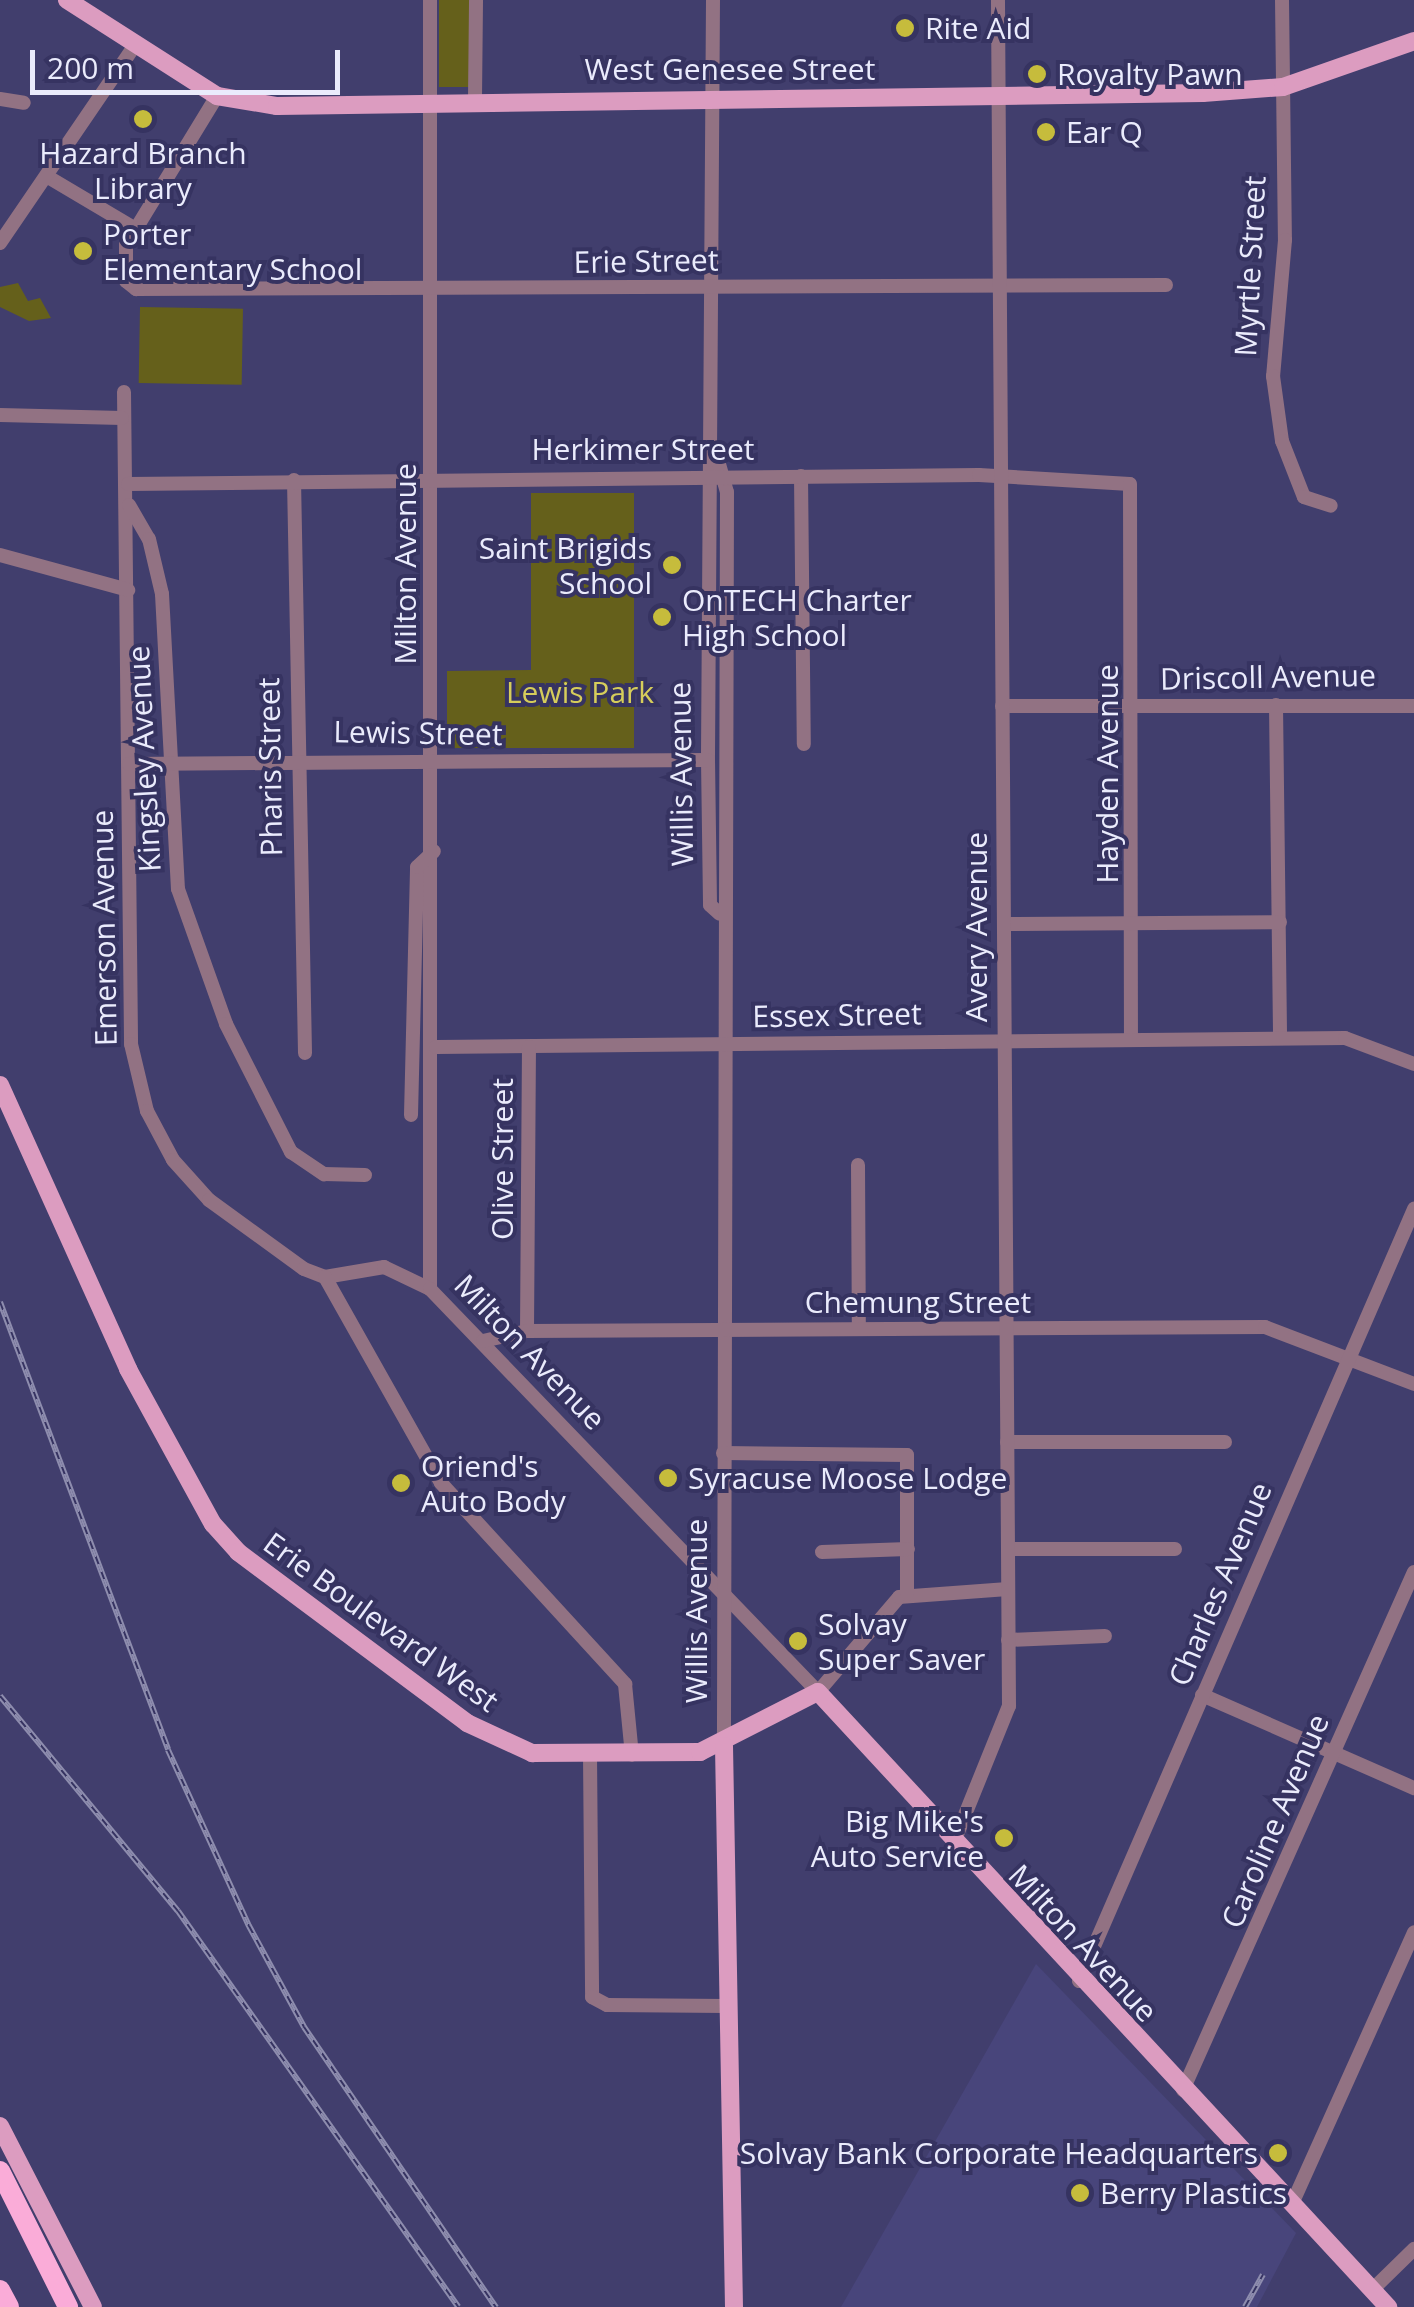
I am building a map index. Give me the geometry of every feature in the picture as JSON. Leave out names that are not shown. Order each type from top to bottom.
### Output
[{"type":"highway","points":[[0,2172],[68,2307]]},
{"type":"highway","points":[[0,2290],[8,2307]]},
{"type":"main road","name":"West Genesee Street","points":[[70,1],[217,96],[277,106],[431,98],[999,95],[1283,87],[1414,42]]},
{"type":"main road","name":"Erie Boulevard West","points":[[0,1085],[128,1369],[212,1524],[277,1586],[467,1723],[532,1753],[632,1755],[724,1746],[818,1692]]},
{"type":"main road","name":"Milton Avenue","points":[[818,1692],[1079,1982],[1388,2307]]},
{"type":"main road","name":"Willis Avenue","points":[[724,1746],[734,2307]]},
{"type":"main road","points":[[0,2126],[93,2307]]},
{"type":"street","name":"Milton Avenue","points":[[430,0],[436,1048],[430,1289],[818,1692]]},
{"type":"street","points":[[475,98],[476,0]]},
{"type":"street","name":"Willis Avenue","points":[[713,0],[715,450],[708,476],[708,760],[710,905],[720,914]]},
{"type":"street","name":"Avery Avenue","points":[[954,1842],[1007,1719],[998,0]]},
{"type":"street","name":"Myrtle Street","points":[[1282,0],[1277,419],[1307,504],[1330,506]]},
{"type":"street","points":[[4,238],[136,44]]},
{"type":"street","points":[[48,177],[134,228],[217,96]]},
{"type":"street","points":[[0,99],[24,103]]},
{"type":"street","points":[[0,218],[4,238]]},
{"type":"street","name":"Erie Street","points":[[134,228],[128,285],[431,290],[1166,286]]},
{"type":"street","name":"Emerson Avenue","points":[[124,392],[122,418],[129,505],[131,1044],[147,1111],[173,1160],[209,1200],[325,1277],[440,1483],[624,1684],[632,1755]]},
{"type":"street","points":[[0,415],[122,418]]},
{"type":"street","name":"Willis Avenue","points":[[715,450],[726,476],[728,888],[720,914],[724,1746]]},
{"type":"street","points":[[801,476],[804,744]]},
{"type":"street","name":"Herkimer Street","points":[[128,484],[432,477],[1001,478],[1125,482],[1134,510]]},
{"type":"street","name":"Pharis Street","points":[[294,480],[296,759],[305,1053]]},
{"type":"street","name":"Kingsley Avenue","points":[[129,505],[150,538],[162,594],[178,888],[238,1054],[296,1158],[324,1174],[365,1175]]},
{"type":"street","name":"Hayden Avenue","points":[[1132,1038],[1134,510]]},
{"type":"street","points":[[0,555],[128,590]]},
{"type":"street","points":[[1276,705],[1280,1038]]},
{"type":"street","name":"Driscoll Avenue","points":[[1002,706],[1414,706]]},
{"type":"street","name":"Lewis Street","points":[[129,764],[296,759],[708,760]]},
{"type":"street","points":[[411,1115],[416,867],[434,851]]},
{"type":"street","points":[[1004,924],[1280,922]]},
{"type":"street","name":"Essex Street","points":[[436,1048],[1280,1038],[1355,1040],[1414,1064]]},
{"type":"street","name":"Olive Street","points":[[527,1331],[529,1047]]},
{"type":"street","points":[[858,1165],[860,1329]]},
{"type":"street","name":"Charles Avenue","points":[[1079,1982],[1414,1209]]},
{"type":"street","points":[[325,1277],[384,1268],[430,1289]]},
{"type":"street","name":"Chemung Street","points":[[483,1341],[527,1331],[1264,1326],[1414,1384]]},
{"type":"street","points":[[1007,1442],[1225,1442]]},
{"type":"street","points":[[722,1453],[900,1450],[910,1461],[907,1594],[818,1692]]},
{"type":"street","points":[[1008,1549],[1174,1548]]},
{"type":"street","points":[[822,1552],[908,1549]]},
{"type":"street","name":"Caroline Avenue","points":[[1183,2090],[1414,1572]]},
{"type":"street","points":[[907,1594],[1008,1589]]},
{"type":"street","points":[[1008,1640],[1104,1636]]},
{"type":"street","points":[[1202,1696],[1414,1788]]},
{"type":"street","points":[[590,1755],[595,2000],[726,2006]]},
{"type":"street","points":[[1292,2204],[1414,1932]]},
{"type":"street","points":[[1372,2290],[1414,2249]]},
{"type":"shaded area","points":[[1036,1964],[1296,2233],[1257,2307],[841,2307]]},
{"type":"green space","points":[[439,0],[470,0],[470,87],[439,87]]},
{"type":"green space","points":[[18,283],[28,301],[40,298],[51,318],[29,321],[0,307],[0,287]]},
{"type":"green space","points":[[140,307],[243,309],[242,385],[139,383]]},
{"type":"green space","name":"Lewis Park","points":[[531,493],[634,493],[634,748],[447,748],[447,671],[531,670]]},
{"type":"railway","points":[[0,1302],[168,1750],[249,1926],[304,2027],[496,2307]]},
{"type":"railway","points":[[0,1696],[178,1911],[458,2307]]},
{"type":"railway","points":[[1245,2307],[1263,2275]]},
{"type":"place","name":"Rite Aid","points":[[905,28]]},
{"type":"place","name":"Royalty Pawn","points":[[1037,74]]},
{"type":"place","name":"Hazard Branch Library","points":[[143,119]]},
{"type":"place","name":"Ear Q","points":[[1046,132]]},
{"type":"place","name":"Porter Elementary School","points":[[83,251]]},
{"type":"place","name":"Saint Brigids School","points":[[672,565]]},
{"type":"place","name":"OnTECH Charter High School","points":[[662,617]]},
{"type":"place","name":"Syracuse Moose Lodge","points":[[668,1478]]},
{"type":"place","name":"Oriend's Auto Body","points":[[401,1483]]},
{"type":"place","name":"Solvay Super Saver","points":[[798,1641]]},
{"type":"place","name":"Big Mike's Auto Service","points":[[1004,1838]]},
{"type":"place","name":"Solvay Bank Corporate Headquarters","points":[[1278,2153]]},
{"type":"place","name":"Berry Plastics","points":[[1080,2193]]}]
